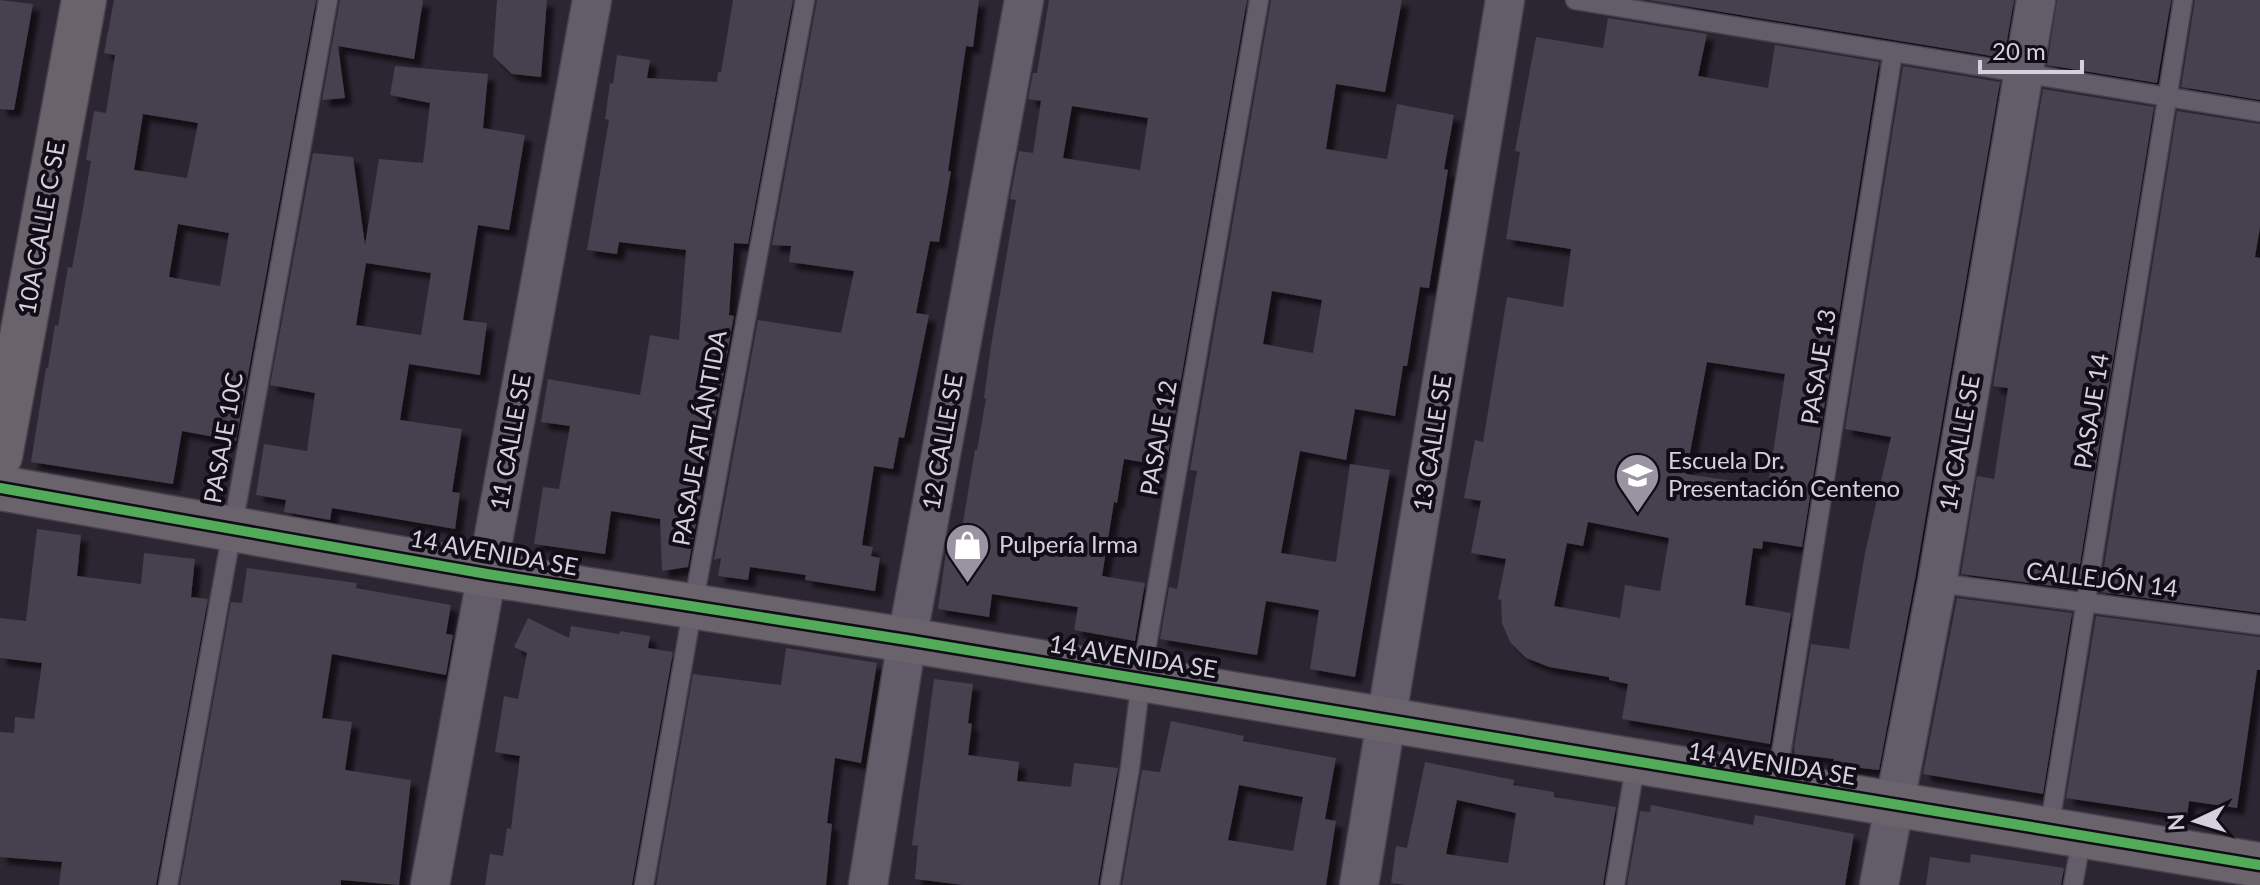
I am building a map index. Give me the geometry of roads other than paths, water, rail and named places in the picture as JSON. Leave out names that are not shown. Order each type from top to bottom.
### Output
[{"type":"street","name":"10A CALLE C SE","points":[[0,456],[84,0]]},
{"type":"street","name":"11 CALLE SE","points":[[430,885],[592,0]]},
{"type":"street","name":"12 CALLE SE","points":[[868,885],[907,640],[1024,0]]},
{"type":"street","name":"13 CALLE SE","points":[[1359,885],[1505,0]]},
{"type":"street","name":"14 CALLE SE","points":[[1879,885],[1937,583],[2036,0]]},
{"type":"street","name":"14 AVENIDA SE","points":[[0,488],[487,574],[907,640],[2260,865]]},
{"type":"lane","name":"PASAJE 10C","points":[[168,885],[328,0]]},
{"type":"lane","name":"PASAJE ATLÁNTIDA","points":[[644,885],[805,0]]},
{"type":"lane","name":"PASAJE 12","points":[[1110,885],[1141,679],[1259,0]]},
{"type":"lane","points":[[1575,0],[2260,112]]},
{"type":"lane","name":"PASAJE 14","points":[[2073,885],[2065,833],[2085,602],[2183,0]]},
{"type":"lane","name":"PASAJE 13","points":[[1776,785],[1893,52]]},
{"type":"lane","name":"CALLEJÓN 14","points":[[1937,583],[2260,625]]},
{"type":"lane","points":[[1615,885],[1636,761]]},
{"type":"place","name":"Escuela Dr. Presentación Centeno","points":[[1637,514]]},
{"type":"place","name":"Pulpería Irma","points":[[968,584]]}]
